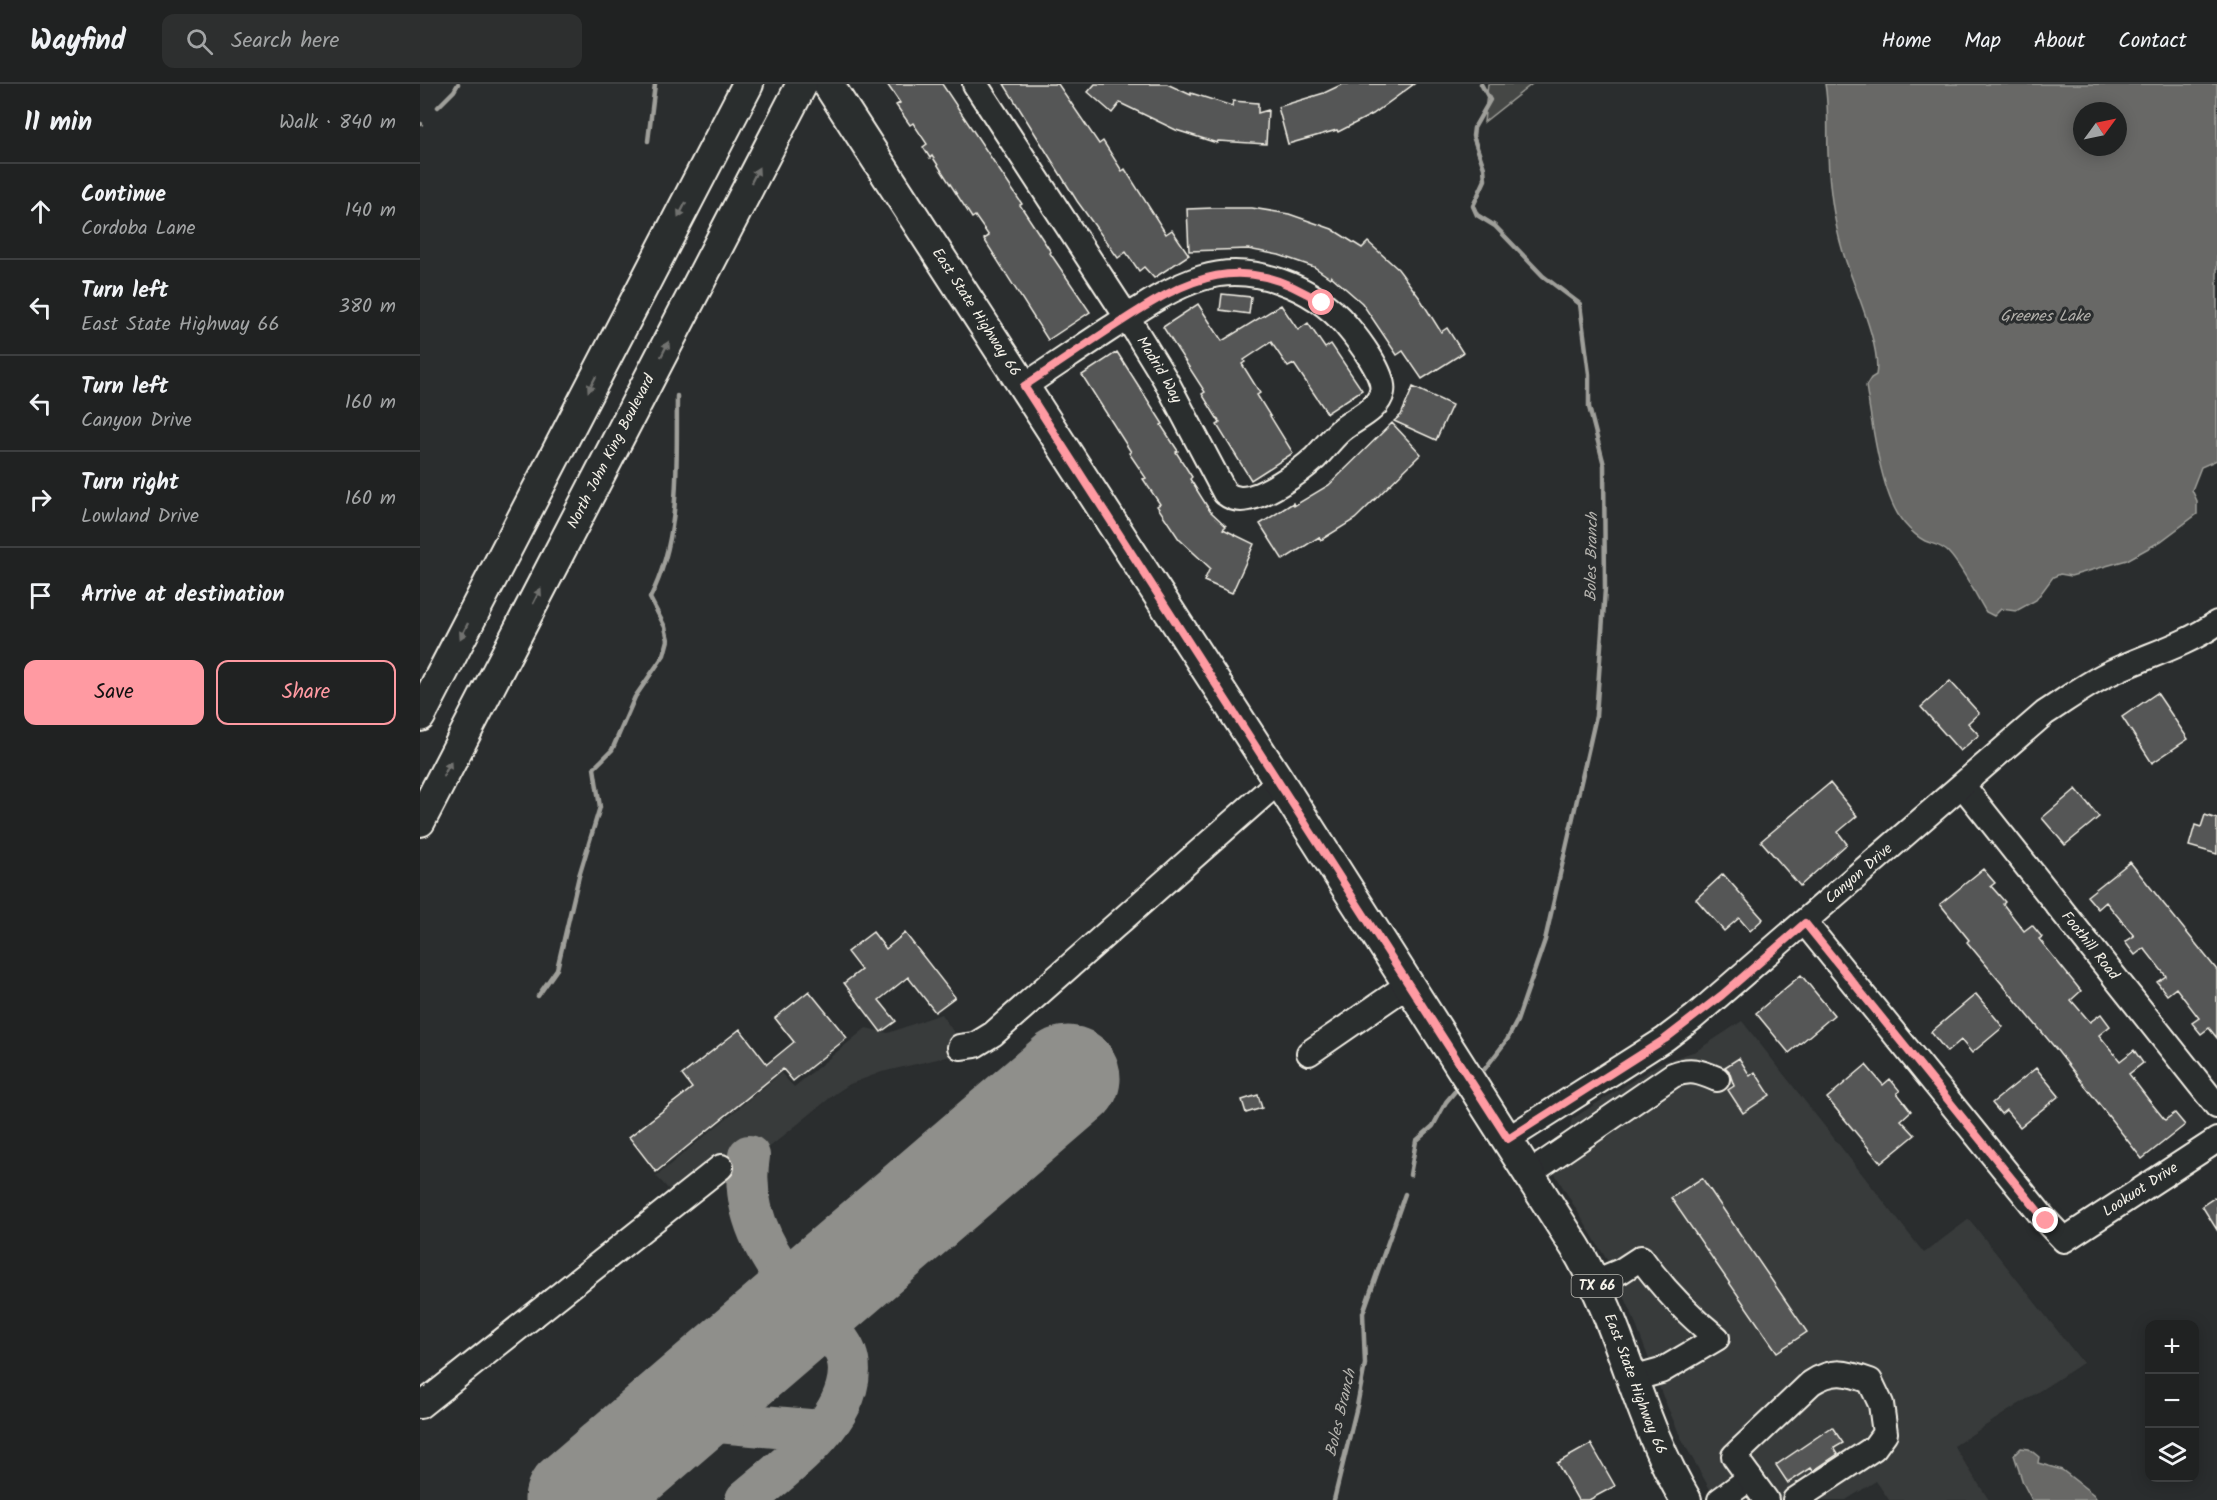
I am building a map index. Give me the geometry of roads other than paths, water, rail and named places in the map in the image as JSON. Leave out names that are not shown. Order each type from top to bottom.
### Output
[{"type":"main road","points":[[420,716],[747,84]]},
{"type":"main road","name":"North John King Boulevard","points":[[420,821],[802,84]]},
{"type":"main road","name":"East State Highway 66","points":[[828,84],[1279,781],[1576,1248],[1614,1324],[1655,1442],[1686,1500]]},
{"type":"street","name":"Madrid Way","points":[[975,84],[1127,317],[1165,379],[1220,488],[1231,498],[1253,497],[1295,474],[1317,456],[1339,432],[1372,408],[1379,400],[1383,390],[1378,372],[1339,318],[1304,291],[1284,282],[1262,276],[1239,274],[1204,277],[1163,295],[1127,317]]},
{"type":"street","points":[[1024,386],[1127,317]]},
{"type":"street","name":"Canyon Drive","points":[[1508,1139],[1665,1039],[1722,995],[2045,713],[2113,671],[2177,646],[2217,623]]},
{"type":"street","points":[[960,1047],[975,1045],[993,1034],[1279,781]]},
{"type":"street","name":"Foothill Road","points":[[1963,786],[2217,1106]]},
{"type":"street","name":"Lookuot Drive","points":[[1805,923],[2046,1221],[2064,1240],[2217,1140]]},
{"type":"street","points":[[1309,1053],[1409,984]]},
{"type":"street","points":[[1530,1173],[1673,1075],[1696,1070],[1717,1080]]},
{"type":"street","points":[[420,1406],[721,1167]]},
{"type":"street","points":[[1595,1282],[1622,1271],[1641,1258],[1659,1284],[1687,1314],[1717,1338],[1661,1371],[1632,1379]]},
{"type":"street","points":[[1766,1500],[1734,1456],[1811,1383],[1824,1375],[1849,1373],[1869,1381],[1881,1404],[1885,1433],[1874,1448],[1796,1500]]},
{"type":"street","points":[[1720,1500],[1750,1478]]},
{"type":"water","name":"Greenes Lake","points":[[1825,84],[2217,84],[2217,460],[2201,467],[2192,490],[2197,501],[2197,514],[2161,541],[2127,560],[2071,576],[2060,574],[2053,577],[2036,600],[2016,611],[2001,609],[1994,616],[1986,612],[1964,573],[1949,553],[1922,539],[1906,526],[1889,496],[1875,438],[1866,386],[1876,375],[1875,348],[1843,252],[1834,215]]},
{"type":"water","points":[[2021,1448],[2029,1449],[2039,1457],[2038,1463],[2062,1470],[2094,1495],[2097,1500],[2032,1500],[2023,1483],[2014,1455]]},
{"type":"waterway","points":[[438,107],[458,84]]},
{"type":"waterway","points":[[648,141],[655,84]]},
{"type":"waterway","name":"Boles Branch","points":[[1481,84],[1490,100],[1474,128],[1473,136],[1484,168],[1485,180],[1473,206],[1477,215],[1495,226],[1543,276],[1580,304],[1589,374],[1589,407],[1604,465],[1605,589],[1596,716],[1545,940],[1517,1021],[1507,1040],[1484,1070]]},
{"type":"waterway","points":[[538,996],[557,969],[579,876],[600,807],[594,768],[612,750],[635,697],[664,655],[668,640],[665,627],[650,598],[668,550],[672,525],[675,499],[677,396]]},
{"type":"waterway","name":"Boles Branch","points":[[1410,1175],[1416,1141],[1433,1126],[1446,1102],[1457,1089]]},
{"type":"waterway","name":"Boles Branch","points":[[1334,1500],[1365,1364],[1363,1313],[1405,1194]]}]
